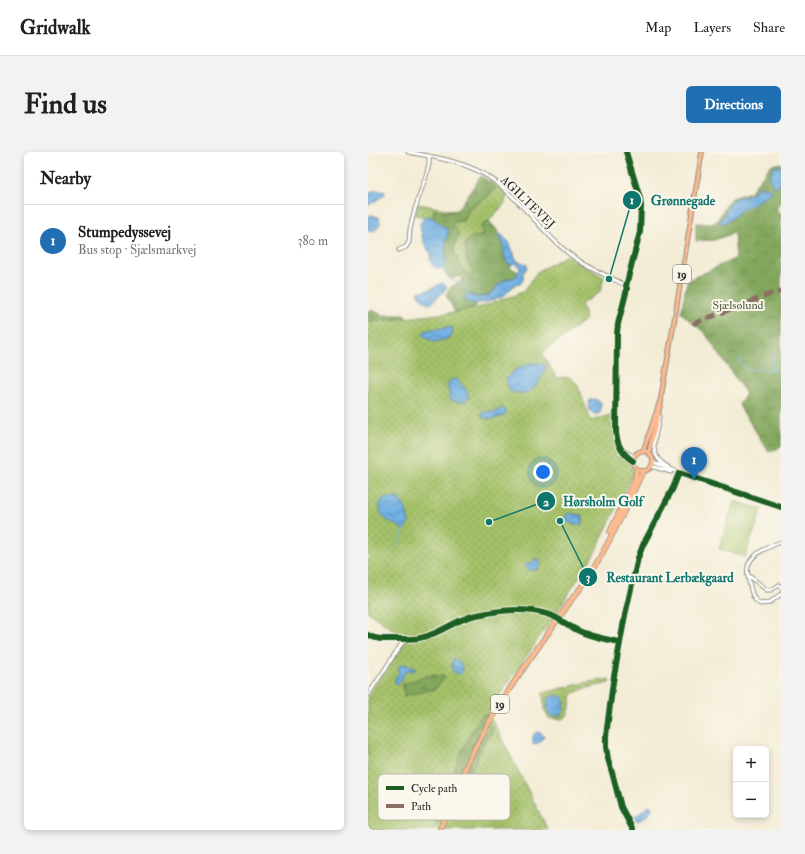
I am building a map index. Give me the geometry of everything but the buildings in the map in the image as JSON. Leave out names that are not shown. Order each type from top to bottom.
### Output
[{"type":"highway","name":"19","points":[[462,774],[485,729],[513,683],[580,588],[595,562],[635,479],[637,469]]},
{"type":"highway","name":"19","points":[[580,588],[584,584],[609,541],[643,471]]},
{"type":"highway","name":"19","points":[[440,830],[443,820]]},
{"type":"main road","name":"19","points":[[643,452],[661,397],[702,152]]},
{"type":"main road","name":"19","points":[[649,454],[659,415],[661,397]]},
{"type":"main road","points":[[639,452],[649,454],[652,464],[649,469],[643,471],[634,466],[633,461],[639,452]]},
{"type":"street","name":"AGILTEVEJ","points":[[409,152],[464,165],[493,180],[512,196],[569,254],[584,264],[626,286]]},
{"type":"street","points":[[626,152],[641,206],[641,225],[618,324],[616,432],[619,446],[633,461]]},
{"type":"street","points":[[399,250],[406,247],[409,242],[410,229],[428,173],[430,164],[429,157]]},
{"type":"street","points":[[659,415],[653,447],[654,451],[660,461],[678,472]]},
{"type":"street","points":[[618,442],[625,452],[635,456]]},
{"type":"street","points":[[652,464],[781,507]]},
{"type":"street","points":[[633,830],[621,807],[606,747],[612,682],[638,558],[643,545],[673,488],[678,472]]},
{"type":"street","points":[[781,542],[764,549],[751,560],[748,567],[752,594],[755,600],[760,604],[769,603],[781,594]]},
{"type":"street","points":[[748,575],[766,590],[771,590],[779,585],[781,588]]},
{"type":"street","points":[[368,635],[377,639],[417,639],[435,633],[460,620],[476,615],[502,611],[523,610],[555,617]]},
{"type":"street","points":[[562,621],[578,631],[589,635],[620,642]]},
{"type":"street","points":[[368,695],[404,640]]},
{"type":"green space","name":"Sjælsølund","points":[[781,163],[781,167],[778,166],[775,187],[781,184],[781,204],[776,208],[781,214],[781,368],[779,369],[778,373],[781,375],[781,447],[769,452],[740,407],[739,403],[746,394],[705,333],[681,313],[687,281],[736,258],[734,233],[714,240],[696,241],[696,223],[712,224],[717,221],[732,198],[750,192],[771,165]],"holes":[[[759,187],[770,188],[771,190],[728,220],[745,196],[752,193]]]},
{"type":"green space","points":[[481,176],[497,186],[487,197],[469,208],[465,220],[456,221],[452,226],[459,234],[455,243],[454,253],[458,262],[469,276],[474,274],[467,261],[465,244],[471,237],[483,235],[481,227],[489,221],[498,231],[505,250],[506,262],[511,268],[517,271],[518,274],[514,278],[508,278],[501,282],[491,293],[473,297],[475,304],[477,303],[474,309],[455,312],[446,295],[452,286],[462,281],[460,276],[450,279],[445,273],[443,267],[446,259],[445,244],[448,236],[448,230],[433,218],[434,210],[450,212],[459,208]]},
{"type":"green space","points":[[497,186],[507,195],[505,203],[489,221],[482,225],[483,235],[469,239],[465,244],[474,274],[469,277],[459,264],[454,253],[455,243],[459,234],[452,226],[456,221],[460,221],[469,208],[487,197]]},
{"type":"green space","points":[[418,204],[456,211],[447,212],[434,210],[433,218],[428,216],[424,217],[415,215]]},
{"type":"green space","points":[[567,255],[578,263],[604,277],[600,292],[581,304],[586,319],[542,353],[557,378],[569,377],[577,384],[591,421],[614,414],[615,447],[618,452],[629,462],[634,472],[593,556],[487,714],[494,723],[548,830],[368,830],[368,696],[406,639],[368,612],[368,322],[458,312],[484,306],[523,292],[537,272]]},
{"type":"green space","points":[[372,310],[382,315],[404,315],[408,318],[368,322],[368,311]]},
{"type":"green space","points":[[734,501],[762,509],[745,557],[719,549]]},
{"type":"green space","points":[[430,675],[445,677],[435,689],[404,696],[404,691],[401,685]]},
{"type":"green space","points":[[610,679],[609,683],[583,689],[572,694],[568,714],[562,719],[549,718],[544,709],[543,693],[588,682]]},
{"type":"green space","points":[[489,714],[459,774],[453,774],[459,757],[472,731],[483,715]]},
{"type":"green space","points":[[490,725],[493,731],[484,743],[469,774],[465,774]]},
{"type":"green space","points":[[434,820],[440,820],[439,823],[437,824]]},
{"type":"water","points":[[778,166],[781,167],[781,184],[773,187],[769,176],[773,168]]},
{"type":"water","points":[[759,187],[769,188],[771,190],[770,193],[744,208],[730,220],[722,224],[720,222],[734,199],[740,196],[744,198]]},
{"type":"water","points":[[376,190],[385,192],[384,195],[368,205],[368,193]]},
{"type":"water","points":[[371,215],[379,217],[380,223],[376,230],[368,231],[368,216]]},
{"type":"water","points":[[428,216],[433,218],[448,230],[445,246],[446,264],[444,267],[438,269],[432,265],[430,260],[431,253],[424,243],[421,232],[420,224],[424,217]]},
{"type":"water","points":[[498,232],[509,242],[517,261],[527,265],[527,268],[523,273],[524,277],[522,282],[519,285],[516,283],[505,295],[496,299],[479,303],[469,302],[465,300],[465,296],[468,294],[477,297],[488,295],[506,279],[514,278],[520,270],[516,263],[510,265],[506,262],[503,244]]},
{"type":"water","points":[[442,283],[447,287],[444,292],[432,303],[428,304],[418,295],[418,292]]},
{"type":"water","points":[[447,327],[453,328],[453,332],[452,335],[444,340],[433,342],[423,335],[423,333],[429,330]]},
{"type":"water","points":[[532,363],[545,364],[546,368],[536,386],[526,393],[510,391],[506,380],[508,377],[517,369]]},
{"type":"water","points":[[456,379],[466,390],[469,398],[459,402],[449,398],[447,385]]},
{"type":"water","points":[[595,399],[601,403],[601,409],[600,413],[593,414],[588,405],[590,400]]},
{"type":"water","points":[[502,407],[506,411],[506,414],[500,417],[488,419],[482,417],[481,415],[483,412],[496,412]]},
{"type":"water","points":[[384,498],[399,498],[399,501],[404,505],[409,523],[404,530],[385,519],[383,516],[380,506]]},
{"type":"water","points":[[573,513],[575,515],[579,514],[582,516],[582,524],[576,525],[568,522],[566,516]]},
{"type":"water","points":[[536,559],[539,559],[540,564],[536,570],[529,570],[525,566],[525,564],[531,563]]},
{"type":"water","points":[[453,658],[462,667],[463,671],[460,674],[453,671]]},
{"type":"water","points":[[402,664],[416,669],[415,671],[410,670],[405,672],[401,681],[397,685],[395,684],[395,678],[399,673],[398,667]]},
{"type":"water","points":[[555,695],[563,697],[565,704],[561,715],[552,716],[548,712],[548,698]]},
{"type":"water","points":[[536,732],[541,733],[544,737],[540,742],[533,745],[533,736]]},
{"type":"water","points":[[650,805],[652,808],[648,815],[637,821],[635,817]]},
{"type":"waterway","points":[[443,267],[445,273],[450,279],[467,287],[468,294]]},
{"type":"waterway","points":[[772,371],[774,354]]},
{"type":"waterway","points":[[739,357],[740,362],[747,369],[753,370]]},
{"type":"waterway","points":[[755,369],[781,371]]},
{"type":"waterway","points":[[400,547],[404,529]]},
{"type":"marked path","points":[[694,325],[695,323],[773,293],[781,292]]},
{"type":"cycle path","points":[[626,152],[641,206],[640,232],[626,286],[627,289],[617,333],[616,432],[621,449],[633,461]]},
{"type":"cycle path","points":[[633,830],[621,807],[608,759],[606,736],[613,682],[625,615],[638,558],[643,545],[673,488],[679,473],[781,507]]},
{"type":"cycle path","points":[[368,635],[381,639],[417,639],[431,635],[470,617],[494,612],[530,610],[555,617],[584,633],[619,642]]},
{"type":"place","name":"Grønnegade","points":[[609,279]]},
{"type":"place","name":"Stumpedyssevej","points":[[694,480]]},
{"type":"place","name":"Restaurant Lerbækgaard","points":[[560,521]]},
{"type":"place","name":"Hørsholm Golf","points":[[489,522]]}]
